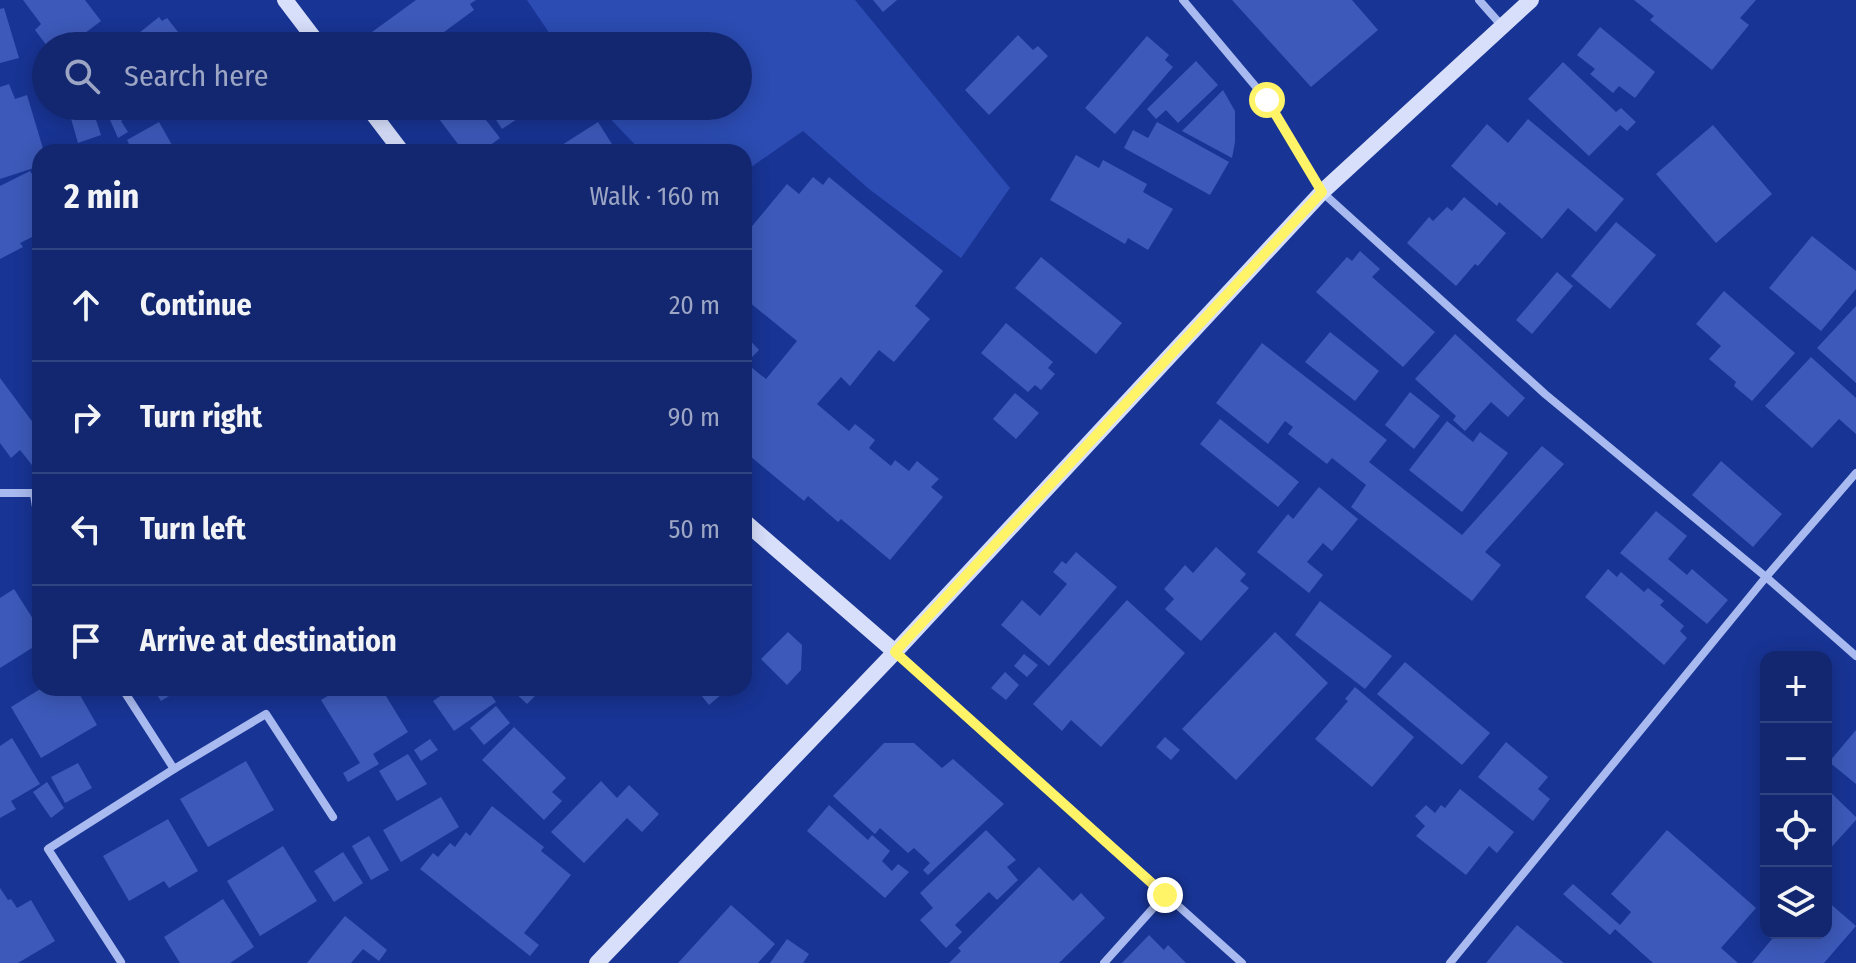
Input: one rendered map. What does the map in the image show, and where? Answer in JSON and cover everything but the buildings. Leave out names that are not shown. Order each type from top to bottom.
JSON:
[{"type":"street","points":[[285,0],[309,32]]},
{"type":"street","points":[[1183,0],[1267,100],[1322,192],[1545,394],[1766,577],[1856,656]]},
{"type":"street","points":[[1479,0],[1502,26]]},
{"type":"street","points":[[597,963],[895,652],[1322,192],[1531,0]]},
{"type":"street","points":[[378,120],[396,144]]},
{"type":"street","points":[[1450,963],[1766,577],[1856,473]]},
{"type":"street","points":[[0,493],[32,493]]},
{"type":"street","points":[[752,528],[1242,963]]},
{"type":"street","points":[[127,696],[174,769]]},
{"type":"street","points":[[121,962],[48,849],[266,714],[333,817]]},
{"type":"street","points":[[1104,963],[1165,895]]},
{"type":"shaded area","points":[[527,0],[855,0],[1010,188],[961,258],[869,189],[803,131],[752,166],[752,144],[634,144],[611,120],[752,120],[752,32],[549,32]]},
{"type":"route","points":[[1165,895],[895,652],[1322,192],[1267,100]]}]
